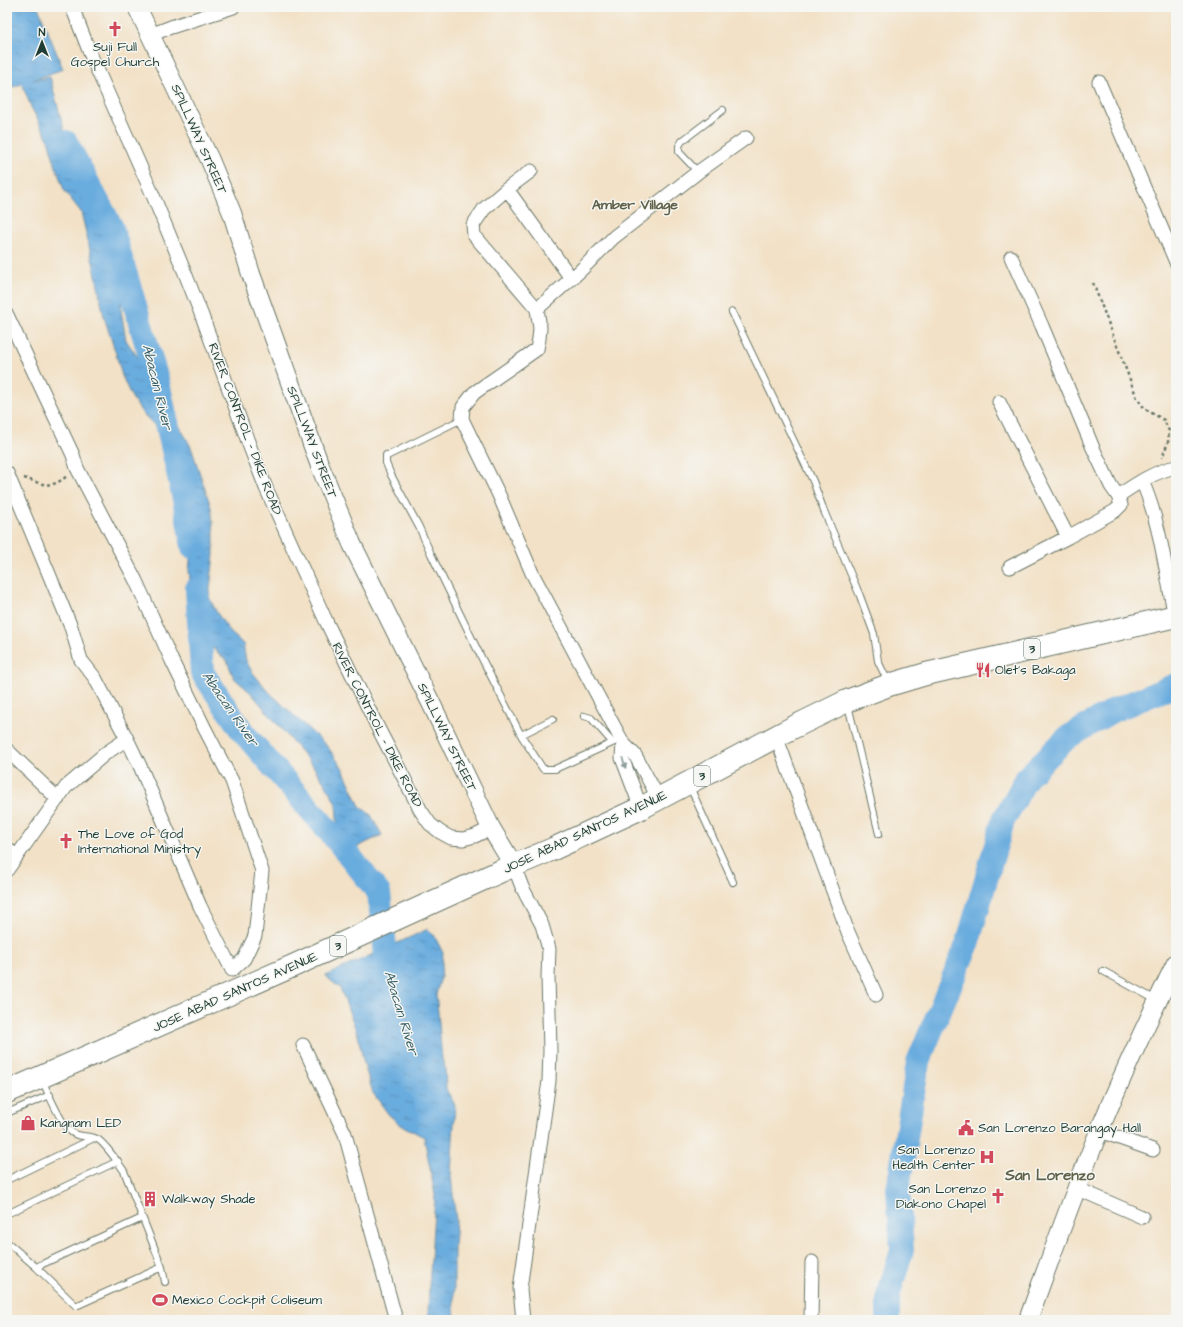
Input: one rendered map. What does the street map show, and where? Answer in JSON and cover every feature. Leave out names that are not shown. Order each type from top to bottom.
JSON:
[{"type":"highway","name":"JOSE ABAD SANTOS AVENUE","points":[[7,1092],[45,1086],[175,1019],[650,804],[776,736],[847,701],[889,685],[926,674],[1175,616]]},
{"type":"street","name":"RIVER CONTROL - DIKE ROAD","points":[[72,7],[92,58],[152,193],[185,273],[266,488],[326,621],[376,726],[420,811],[430,824],[450,838],[463,839],[475,836],[491,828]]},
{"type":"street","name":"SPILLWAY STREET","points":[[137,7],[210,160],[232,213],[251,274],[317,458],[352,544],[491,828],[507,869]]},
{"type":"street","points":[[150,35],[233,7]]},
{"type":"street","points":[[1099,82],[1176,262]]},
{"type":"street","points":[[537,309],[580,271],[614,237],[698,172],[746,138]]},
{"type":"street","points":[[531,171],[507,189],[484,210],[473,225],[474,235],[537,309],[540,339],[537,349],[474,393],[463,406],[462,419],[498,495],[532,573],[619,741],[622,758],[650,804]]},
{"type":"street","points":[[507,189],[571,278]]},
{"type":"street","points":[[1010,567],[1068,538],[1115,511],[1121,505],[1118,496],[1111,486],[1093,448],[1042,326],[1011,257]]},
{"type":"street","points":[[7,315],[73,455],[77,468],[136,580],[172,661],[232,781],[262,871],[255,936],[244,959],[232,970],[209,925],[127,739],[95,678],[81,660],[71,627],[13,475]]},
{"type":"street","points":[[999,402],[1068,538]]},
{"type":"street","points":[[1118,496],[1142,481],[1176,467]]},
{"type":"street","points":[[1142,481],[1153,512],[1175,616]]},
{"type":"street","points":[[776,736],[848,932],[876,995]]},
{"type":"street","points":[[7,870],[12,852],[58,799],[66,787],[106,753],[127,739]]},
{"type":"street","points":[[619,741],[635,755],[650,804]]},
{"type":"street","points":[[7,750],[58,799]]},
{"type":"street","points":[[507,869],[522,887],[542,925],[549,949],[549,1081],[520,1289],[523,1320]]},
{"type":"street","points":[[1028,1320],[1076,1188],[1100,1129],[1176,964]]},
{"type":"street","points":[[303,1045],[345,1134],[396,1320]]},
{"type":"street","points":[[1100,1129],[1108,1134],[1152,1150]]},
{"type":"street","points":[[1076,1188],[1142,1217]]},
{"type":"street","points":[[811,1320],[812,1262]]},
{"type":"lane","points":[[698,172],[679,152],[679,146],[682,141],[723,110]]},
{"type":"lane","points":[[732,312],[813,481],[860,596],[874,634],[878,661],[889,685]]},
{"type":"lane","points":[[462,419],[387,456],[386,455],[386,463],[390,476],[419,527],[474,642],[521,735],[543,769],[555,769],[619,741],[591,718],[584,716]]},
{"type":"lane","points":[[847,701],[879,834]]},
{"type":"lane","points":[[521,735],[554,719]]},
{"type":"lane","points":[[689,783],[733,882]]},
{"type":"lane","points":[[1104,970],[1158,1001]]},
{"type":"lane","points":[[7,1113],[45,1086],[69,1130],[78,1136],[100,1140],[118,1161],[124,1171],[162,1267],[165,1282]]},
{"type":"lane","points":[[7,1180],[95,1138]]},
{"type":"lane","points":[[7,1214],[118,1161]]},
{"type":"lane","points":[[36,1267],[142,1218]]},
{"type":"lane","points":[[7,1242],[36,1267],[76,1306],[162,1267]]},
{"type":"path","points":[[1093,283],[1137,398],[1145,409],[1164,420],[1169,431],[1168,442],[1156,474]]},
{"type":"path","points":[[13,475],[48,485],[58,483],[77,468]]},
{"type":"water","points":[[7,7],[38,7],[63,69],[33,80],[50,77],[64,130],[79,161],[84,186],[101,219],[108,247],[114,260],[122,287],[121,310],[126,340],[161,392],[191,447],[211,507],[214,531],[214,555],[209,597],[217,613],[230,632],[243,644],[246,661],[253,673],[270,693],[328,747],[343,769],[360,806],[371,815],[382,835],[339,856],[334,843],[338,831],[336,804],[327,787],[313,766],[251,693],[234,678],[227,661],[206,642],[191,590],[189,571],[191,549],[187,531],[187,487],[184,465],[170,450],[161,432],[143,414],[131,396],[122,376],[104,317],[81,212],[64,190],[48,139],[31,107],[22,84],[7,89]]},
{"type":"water","points":[[428,929],[436,939],[443,953],[441,977],[436,995],[442,1059],[445,1067],[446,1089],[455,1105],[451,1176],[456,1220],[454,1246],[454,1310],[456,1320],[429,1320],[429,1285],[435,1195],[424,1137],[401,1125],[389,1115],[373,1093],[364,1064],[358,1035],[340,988],[325,976]]},
{"type":"waterway","name":"Abacan River","points":[[66,142],[112,228],[158,383],[193,547]]},
{"type":"waterway","name":"Abacan River","points":[[197,589],[202,672],[242,731],[340,844],[379,893],[390,981]]},
{"type":"waterway","points":[[888,1320],[888,1296],[902,1250],[898,1189],[918,1062],[967,945],[1003,821],[1028,776],[1068,737],[1114,710],[1176,685]]},
{"type":"place","name":"Suji Full Gospel Church","points":[[115,29]]},
{"type":"place","name":"Olet's Bakaga","points":[[983,670]]},
{"type":"place","name":"The Love of God International Ministry","points":[[66,841]]},
{"type":"place","name":"Kangnam LED","points":[[28,1123]]},
{"type":"place","name":"San Lorenzo Barangay Hall","points":[[966,1128]]},
{"type":"place","name":"San Lorenzo Health Center","points":[[987,1157]]},
{"type":"place","name":"San Lorenzo Diakono Chapel","points":[[998,1196]]},
{"type":"place","name":"Walkway Shade","points":[[150,1199]]},
{"type":"place","name":"Mexico Cockpit Coliseum","points":[[160,1300]]},
{"type":"district","name":"Amber Village","points":[[635,205]]},
{"type":"district","name":"San Lorenzo","points":[[1050,1175]]}]
